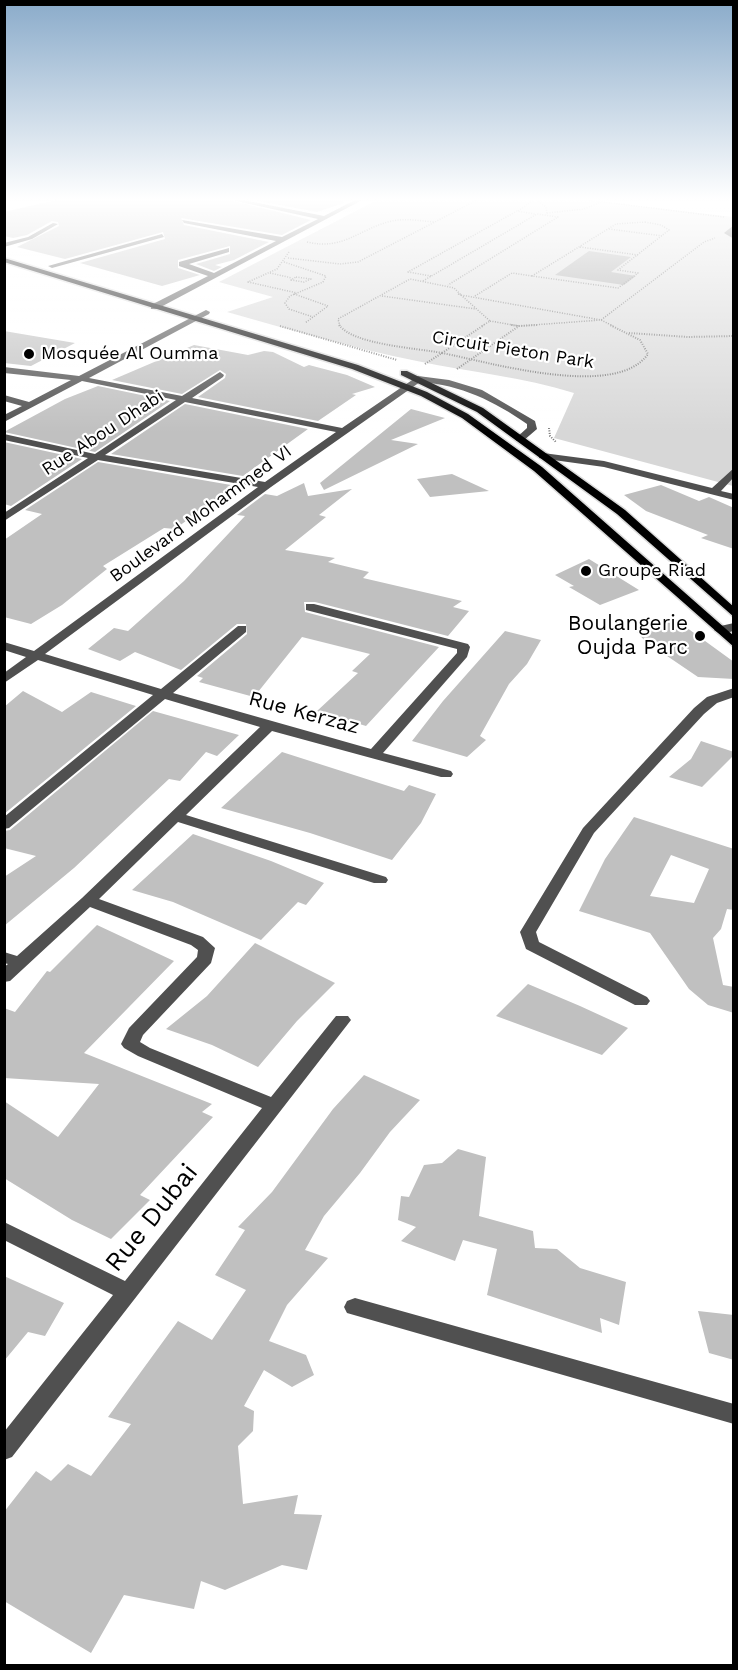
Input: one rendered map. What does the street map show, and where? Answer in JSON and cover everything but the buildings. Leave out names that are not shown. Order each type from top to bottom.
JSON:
[{"type":"main road","points":[[63,277],[158,304],[206,312],[370,361]]},
{"type":"main road","points":[[82,277],[192,318],[408,385],[465,416],[538,469],[734,643]]},
{"type":"main road","points":[[396,370],[480,410],[621,512],[734,614]]},
{"type":"main road","points":[[538,469],[557,466]]},
{"type":"main road","points":[[593,517],[621,512]]},
{"type":"street","points":[[158,304],[209,277]]},
{"type":"street","points":[[4,418],[206,312]]},
{"type":"street","points":[[4,370],[78,378],[344,430]]},
{"type":"street","name":"Rue Abou Dhabi","points":[[4,518],[220,375]]},
{"type":"street","points":[[418,379],[454,382],[502,401],[532,423],[532,429],[520,439]]},
{"type":"street","name":"Boulevard Mohammed VI","points":[[4,679],[267,485],[418,379]]},
{"type":"street","points":[[4,398],[30,405]]},
{"type":"street","points":[[4,437],[97,457],[267,485]]},
{"type":"street","points":[[543,456],[588,461],[734,497]]},
{"type":"street","points":[[714,492],[734,471]]},
{"type":"street","name":"Rue Kerzaz","points":[[4,646],[269,726],[374,754],[463,654],[464,647],[310,607]]},
{"type":"street","points":[[720,630],[734,627]]},
{"type":"street","points":[[4,825],[242,629]]},
{"type":"street","points":[[641,1001],[532,945],[528,932],[583,839],[602,814],[699,711],[712,700],[734,692]]},
{"type":"street","points":[[4,977],[12,960],[88,901],[269,726]]},
{"type":"street","points":[[374,754],[446,774]]},
{"type":"street","points":[[177,817],[380,880]]},
{"type":"street","points":[[88,901],[197,941],[207,948],[205,959],[135,1032],[130,1044],[144,1052],[276,1106]]},
{"type":"street","name":"Rue Dubai","points":[[4,1450],[342,1020]]},
{"type":"street","points":[[4,1230],[127,1292]]},
{"type":"street","points":[[355,1307],[734,1414]]},
{"type":"path","points":[[260,277],[248,282],[296,293],[328,306],[305,322]]},
{"type":"path","points":[[288,277],[299,277]]},
{"type":"path","points":[[293,278],[291,280],[300,282],[311,279],[306,277]]},
{"type":"path","points":[[313,317],[286,307],[286,300],[296,293],[323,282],[326,277]]},
{"type":"path","name":"Circuit Pieton Park","points":[[422,281],[429,277]]},
{"type":"path","points":[[447,285],[460,277]]},
{"type":"path","points":[[474,297],[506,277]]},
{"type":"path","points":[[539,277],[618,288],[633,277]]},
{"type":"path","points":[[447,285],[454,288],[490,321],[519,326],[600,320],[657,277]]},
{"type":"path","name":"Circuit Pieton Park","points":[[447,285],[410,279],[342,315],[338,319],[340,327],[364,337],[567,374],[613,374],[632,370],[648,354],[645,345],[600,320],[458,294]]},
{"type":"path","points":[[381,295],[476,309]]},
{"type":"path","points":[[425,365],[490,321]]},
{"type":"path","points":[[454,371],[519,326]]},
{"type":"path","points":[[626,333],[688,337],[734,336]]},
{"type":"shaded area","points":[[229,277],[733,277],[733,486],[554,438],[574,393],[369,350],[227,312],[273,297],[219,282]]},
{"type":"shaded area","points":[[568,277],[635,277],[624,285]]},
{"type":"place","name":"Mosquée Al Oumma","points":[[29,354]]},
{"type":"place","name":"Groupe Riad","points":[[586,571]]},
{"type":"place","name":"Boulangerie Oujda Parc","points":[[700,636]]}]
